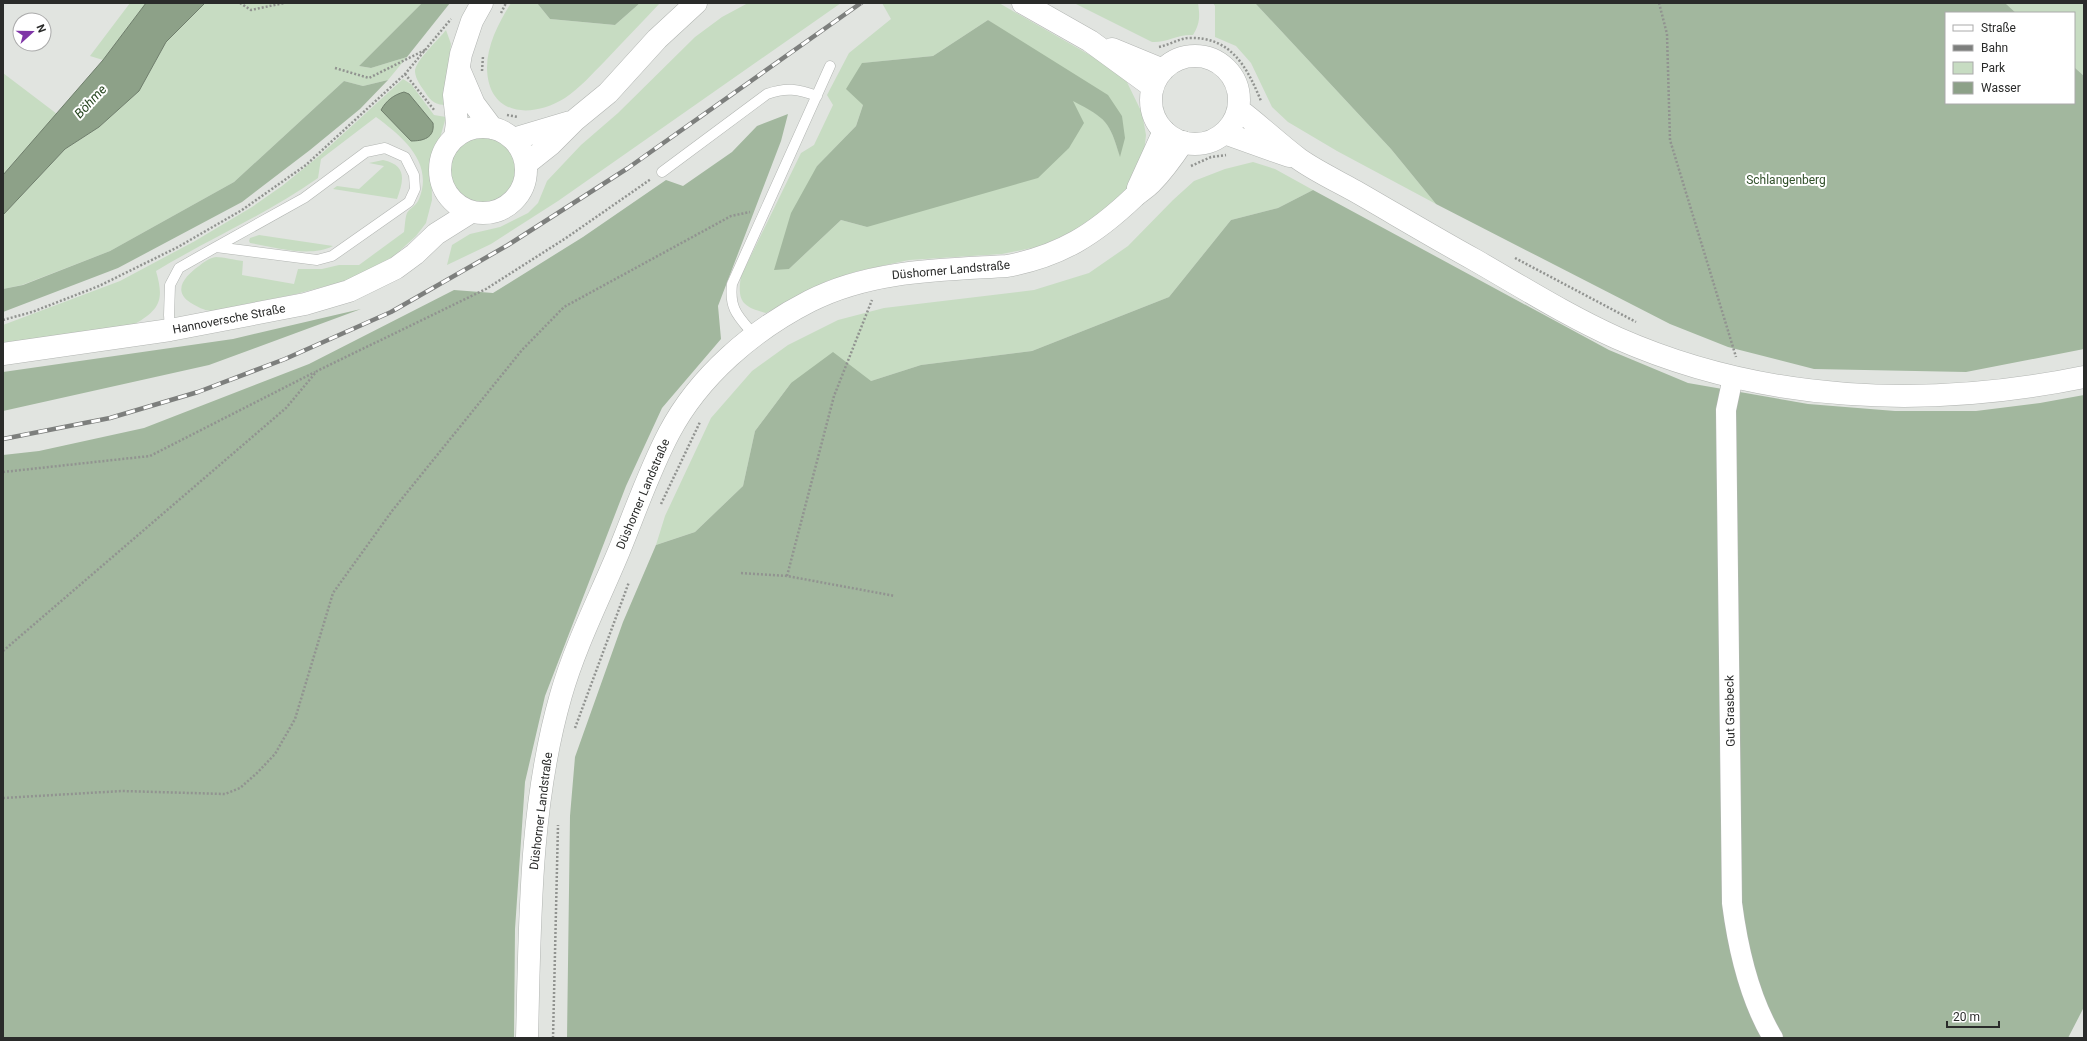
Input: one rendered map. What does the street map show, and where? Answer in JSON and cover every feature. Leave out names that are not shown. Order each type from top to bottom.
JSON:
[{"type":"main road","points":[[526,164],[550,145],[575,120],[608,93],[657,40],[696,3]]},
{"type":"main road","points":[[1023,3],[1158,79]]},
{"type":"main road","points":[[455,136],[457,123],[454,95],[461,54],[466,36],[491,9]]},
{"type":"main road","points":[[1187,56],[1201,56],[1215,60],[1230,73],[1235,81],[1239,99],[1238,109],[1231,126],[1215,139],[1205,143],[1182,142],[1164,131],[1158,124],[1153,111],[1151,97],[1158,79],[1170,64],[1187,56]]},
{"type":"main road","points":[[459,69],[474,104],[497,120],[504,132],[519,146],[526,164],[526,176],[522,188],[516,198],[495,212],[471,212],[452,201],[446,192],[441,181],[439,169],[442,157],[447,146],[455,136],[466,130],[497,120]]},
{"type":"main road","points":[[1238,109],[1252,132],[1300,160],[1561,310],[1618,338],[1671,358],[1733,365],[1813,392],[1893,397],[1971,394],[2042,386],[2084,377]]},
{"type":"main road","points":[[513,139],[575,120]]},
{"type":"main road","name":"Düshorner Landstraße","points":[[1134,197],[1164,131]]},
{"type":"main road","points":[[1224,133],[1252,132]]},
{"type":"main road","name":"Düshorner Landstraße","points":[[527,1038],[530,910],[542,782],[561,694],[573,658],[619,550],[643,487],[670,431],[695,395],[724,362],[754,335],[812,300],[864,281],[900,273],[1007,266],[1040,259],[1083,239],[1110,220],[1134,197],[1150,185],[1162,171],[1182,142]]},
{"type":"main road","points":[[436,234],[444,206],[446,192]]},
{"type":"main road","name":"Hannoversche Straße","points":[[3,354],[170,330],[305,304],[349,291],[396,268],[415,254],[436,234],[471,212]]},
{"type":"street","name":"Gut Grasbeck","points":[[1733,365],[1726,410],[1732,904],[1736,937],[1749,984],[1766,1027],[1773,1038]]},
{"type":"lane","points":[[754,335],[734,312],[730,296],[732,284],[830,66]]},
{"type":"lane","points":[[662,172],[767,94],[781,89],[797,89],[817,96]]},
{"type":"lane","points":[[170,330],[170,285],[179,268],[216,247],[304,198],[366,152],[385,148],[405,157],[414,175],[415,189],[409,202],[332,256],[317,260],[216,247]]},
{"type":"path","points":[[240,3],[251,10],[284,3]]},
{"type":"path","points":[[491,9],[506,3]]},
{"type":"path","points":[[1660,3],[1667,34],[1670,140],[1733,365]]},
{"type":"path","points":[[3,320],[32,312],[99,286],[178,247],[242,210],[306,165],[405,74],[455,14]]},
{"type":"path","points":[[1153,47],[1160,47],[1188,38],[1204,39],[1217,43],[1229,50],[1239,59],[1250,74],[1265,111],[1240,151],[1211,157],[1187,170]]},
{"type":"path","points":[[335,68],[369,78],[428,48]]},
{"type":"path","points":[[481,79],[483,50]]},
{"type":"path","points":[[405,74],[435,111],[441,111]]},
{"type":"path","points":[[497,120],[520,117]]},
{"type":"path","points":[[3,472],[150,456],[317,371],[486,289],[566,238],[662,172]]},
{"type":"path","points":[[3,798],[122,791],[225,794],[240,788],[257,773],[274,754],[295,719],[333,593],[392,511],[522,350],[564,307],[731,216],[765,209]]},
{"type":"path","points":[[1508,255],[1643,326]]},
{"type":"path","points":[[787,576],[834,396],[873,297],[866,300]]},
{"type":"path","points":[[3,651],[286,408],[317,371]]},
{"type":"path","points":[[659,507],[702,418]]},
{"type":"path","points":[[741,573],[787,576],[895,596]]},
{"type":"path","points":[[572,735],[631,578]]},
{"type":"path","points":[[553,1038],[558,824]]},
{"type":"green space","points":[[130,3],[146,3],[103,60],[90,56]]},
{"type":"green space","points":[[205,3],[422,3],[359,66],[371,68],[407,57],[388,80],[363,86],[344,81],[234,182],[110,251],[22,285],[3,289],[3,215],[65,149],[99,127],[139,91],[166,42]]},
{"type":"green space","points":[[422,3],[450,3],[407,57],[371,68],[359,66]]},
{"type":"green space","points":[[511,3],[537,3],[550,19],[615,25],[640,3],[660,3],[591,76],[565,98],[552,105],[539,109],[526,110],[514,109],[503,104],[495,96],[489,84],[487,68],[491,42]]},
{"type":"green space","points":[[537,3],[640,3],[615,25],[550,19]]},
{"type":"green space","points":[[748,3],[841,3],[558,201],[491,244],[447,265],[452,245],[470,234],[500,227],[528,213],[538,203],[547,181],[581,145],[618,113],[695,37],[722,17]]},
{"type":"green space","points":[[882,3],[999,3],[1123,74],[1142,113],[1146,135],[1143,161],[1128,187],[1105,210],[1073,231],[1041,246],[1002,254],[909,260],[858,271],[827,281],[766,313],[751,308],[743,302],[741,297],[741,276],[801,153],[814,145],[833,105],[827,95],[849,53],[891,19]],"holes":[[[988,20],[1122,116],[1120,156],[1109,127],[1104,121],[1093,111],[1073,100],[867,227],[841,220],[789,269],[817,166],[856,126],[863,105],[863,63],[933,56]]]},
{"type":"green space","points":[[1074,3],[1198,3],[1199,20],[1193,35],[1152,42]]},
{"type":"green space","points":[[1213,3],[1255,3],[1391,149],[1436,204],[1337,151],[1288,122],[1272,107],[1251,63],[1236,46],[1215,37],[1215,6]]},
{"type":"green space","name":"Schlangenberg","points":[[1255,3],[2005,3],[2015,12],[1945,12],[1945,104],[2075,104],[2075,68],[2084,76],[2084,349],[1966,372],[1814,369],[1728,347],[1670,324],[1436,204],[1391,149]]},
{"type":"green space","points":[[2005,3],[2084,3],[2084,76],[2075,68],[2075,12],[2015,12]]},
{"type":"green space","points":[[988,20],[1108,95],[1122,116],[1125,138],[1120,157],[1113,136],[1105,122],[1093,112],[1073,101],[1084,123],[1069,148],[1038,178],[867,227],[841,220],[789,269],[774,270],[791,213],[817,166],[856,126],[863,105],[846,89],[862,63],[933,56]]},
{"type":"green space","points":[[446,30],[451,44],[446,82],[447,105],[437,104],[429,98],[416,78],[415,72],[418,62]]},
{"type":"green space","points":[[3,73],[57,114],[3,175]]},
{"type":"green space","points":[[403,79],[411,84],[434,115],[446,117],[440,138],[431,156],[432,200],[426,223],[416,236],[394,256],[345,281],[296,294],[211,311],[191,303],[185,298],[181,288],[185,278],[189,274],[209,259],[216,257],[243,261],[242,275],[294,284],[298,269],[322,269],[339,265],[359,265],[404,232],[407,213],[419,199],[423,186],[422,174],[419,163],[405,142],[376,117],[321,159],[318,178],[279,203],[156,271],[160,296],[155,308],[144,319],[135,324],[3,343],[3,325],[120,281],[195,241],[252,207],[282,186],[319,156]]},
{"type":"green space","points":[[388,80],[360,109],[310,150],[242,202],[118,268],[3,312],[3,289],[23,285],[110,251],[234,182],[344,81],[363,86]]},
{"type":"green space","points":[[788,114],[781,141],[718,306],[721,339],[662,408],[626,486],[545,696],[525,782],[515,929],[514,1038],[3,1038],[3,455],[39,451],[144,428],[309,364],[454,290],[493,293],[583,237],[666,180],[683,186],[732,152],[757,126]]},
{"type":"green space","points":[[483,134],[502,140],[512,150],[518,169],[512,188],[502,198],[483,204],[464,198],[454,188],[448,169],[454,150],[464,140]]},
{"type":"green space","points":[[383,160],[391,162],[400,170],[402,174],[401,186],[397,199],[333,189],[337,186],[359,189],[384,166],[369,163]]},
{"type":"green space","points":[[1253,162],[1275,169],[1313,190],[1278,208],[1231,220],[1169,297],[1032,351],[921,365],[871,381],[791,383],[755,431],[743,486],[695,532],[656,545],[665,516],[711,418],[752,371],[788,345],[838,320],[884,308],[1034,290],[1089,273],[1128,246],[1194,181],[1225,169]]},
{"type":"green space","points":[[1313,190],[1609,350],[1688,383],[1808,404],[1895,411],[1976,411],[2040,403],[2084,395],[2084,1007],[2068,1038],[567,1038],[570,816],[575,757],[623,622],[656,545],[695,532],[743,486],[755,431],[791,383],[833,352],[871,381],[921,365],[1032,351],[1169,297],[1231,220],[1278,208]]},
{"type":"green space","points":[[259,235],[333,246],[314,251],[303,251],[281,249],[250,243],[250,238]]},
{"type":"green space","points":[[361,309],[209,365],[3,411],[3,372],[233,339]]},
{"type":"water","name":"Böhme","points":[[146,3],[205,3],[166,42],[139,91],[99,127],[65,149],[3,215],[3,175],[103,60]]},
{"type":"water","points":[[404,92],[409,94],[433,123],[432,132],[427,138],[411,141],[381,110],[390,99]]},
{"type":"railway","points":[[3,439],[110,418],[198,392],[285,359],[391,312],[508,245],[628,168],[861,3]]}]
